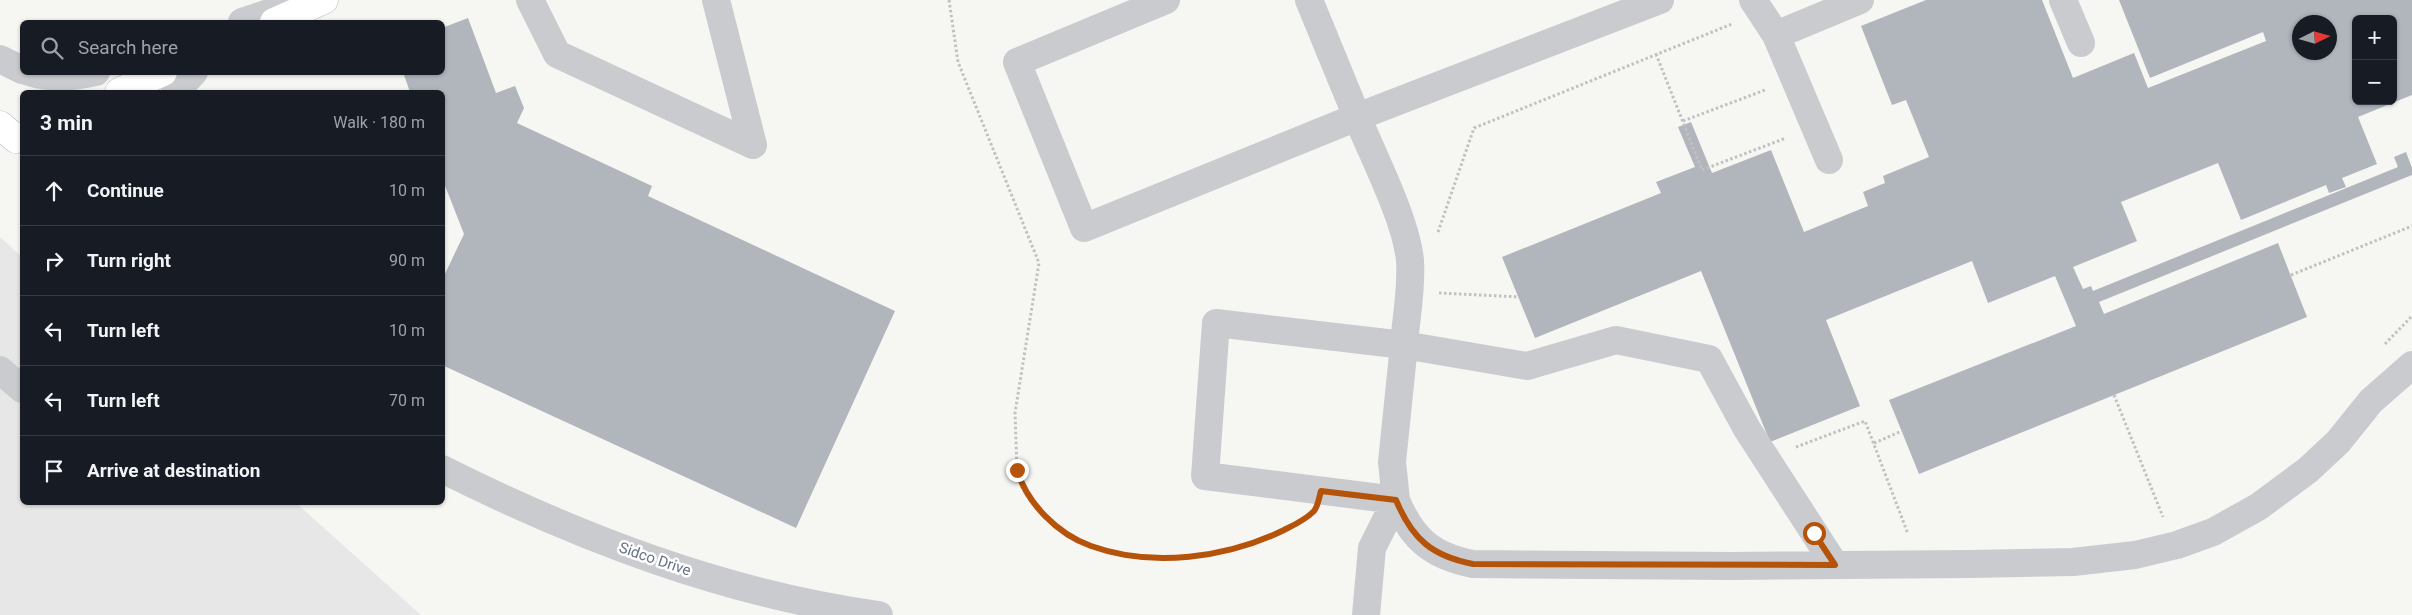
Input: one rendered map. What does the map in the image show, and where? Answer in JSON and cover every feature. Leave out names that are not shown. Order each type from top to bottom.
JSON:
[{"type":"main road","points":[[279,20],[324,0]]},
{"type":"main road","points":[[123,90],[156,75]]},
{"type":"street","points":[[248,20],[306,0]]},
{"type":"street","points":[[530,0],[557,54],[753,145],[716,0]]},
{"type":"street","points":[[1166,0],[1016,62],[1084,228],[1357,117],[1660,0]]},
{"type":"street","points":[[1309,0],[1406,243],[1410,280],[1392,462],[1396,500],[1405,521],[1432,549],[1450,560],[1473,564],[1835,565],[2073,562],[2135,555],[2175,546],[2238,520],[2285,488],[2338,442],[2372,401],[2412,365]]},
{"type":"street","points":[[1776,35],[1860,0]]},
{"type":"street","points":[[2063,0],[2081,43]]},
{"type":"street","points":[[1756,4],[1776,35],[1829,160]]},
{"type":"street","points":[[0,59],[20,69]]},
{"type":"street","points":[[44,75],[67,77],[79,75]]},
{"type":"street","points":[[177,90],[191,75]]},
{"type":"street","points":[[1396,500],[1205,476],[1216,323],[1404,345],[1527,366],[1616,340],[1709,359],[1765,459],[1835,565]]},
{"type":"street","points":[[0,370],[20,387]]},
{"type":"street","name":"Sidco Drive","points":[[445,470],[489,492],[590,536],[708,577],[814,610],[879,615]]},
{"type":"street","points":[[1366,615],[1372,548],[1396,500]]},
{"type":"path","points":[[949,0],[958,62],[1039,263],[1015,413],[1017,470],[1021,486],[1031,502],[1064,531],[1090,546],[1119,554],[1188,557],[1226,551],[1269,538],[1300,523],[1315,511],[1321,491]]},
{"type":"path","points":[[1435,239],[1474,128],[1737,22],[1756,4]]},
{"type":"path","points":[[1656,54],[1702,170],[1787,137],[1784,129]]},
{"type":"path","points":[[1683,121],[1767,89],[1770,97]]},
{"type":"path","points":[[2291,275],[2412,226]]},
{"type":"path","points":[[2382,347],[2412,316]]},
{"type":"path","points":[[2114,395],[2175,546]]},
{"type":"path","points":[[1765,459],[1865,421],[1911,542]]},
{"type":"path","points":[[1874,443],[1902,432]]},
{"type":"shaded area","points":[[0,237],[20,255],[20,505],[298,505],[421,615],[0,615]]},
{"type":"building","points":[[1926,0],[2042,0],[2073,78],[2134,53],[2148,88],[2266,41],[2263,32],[2150,78],[2119,0],[2412,0],[2412,95],[2397,101],[2397,15],[2352,15],[2352,105],[2387,105],[2358,117],[2377,164],[2342,178],[2346,187],[2329,193],[2326,185],[2241,220],[2218,163],[2121,202],[2137,241],[2073,267],[2083,289],[2091,286],[2093,291],[2398,167],[2394,157],[2406,152],[2412,168],[2412,175],[2099,302],[2104,314],[2278,243],[2307,317],[1919,474],[1889,400],[2076,326],[2055,276],[1988,303],[1972,261],[1826,320],[1860,406],[1770,442],[1701,271],[1535,338],[1502,257],[1661,193],[1656,182],[1695,167],[1678,127],[1691,122],[1712,173],[1771,150],[1804,232],[1868,206],[1863,192],[1885,183],[1883,176],[1929,157],[1906,100],[1892,105],[1861,26]]},
{"type":"building","points":[[468,18],[496,93],[515,86],[524,108],[517,123],[652,186],[648,196],[895,311],[796,528],[445,366],[445,274],[464,234],[445,186],[445,90],[409,90],[404,75],[445,75],[445,27]]},
{"type":"route","points":[[1017,470],[1021,486],[1031,502],[1064,531],[1090,546],[1119,554],[1152,557],[1188,557],[1226,551],[1269,538],[1300,523],[1315,511],[1321,491],[1396,500],[1412,532],[1426,544],[1450,560],[1473,564],[1835,565],[1814,533]]}]
